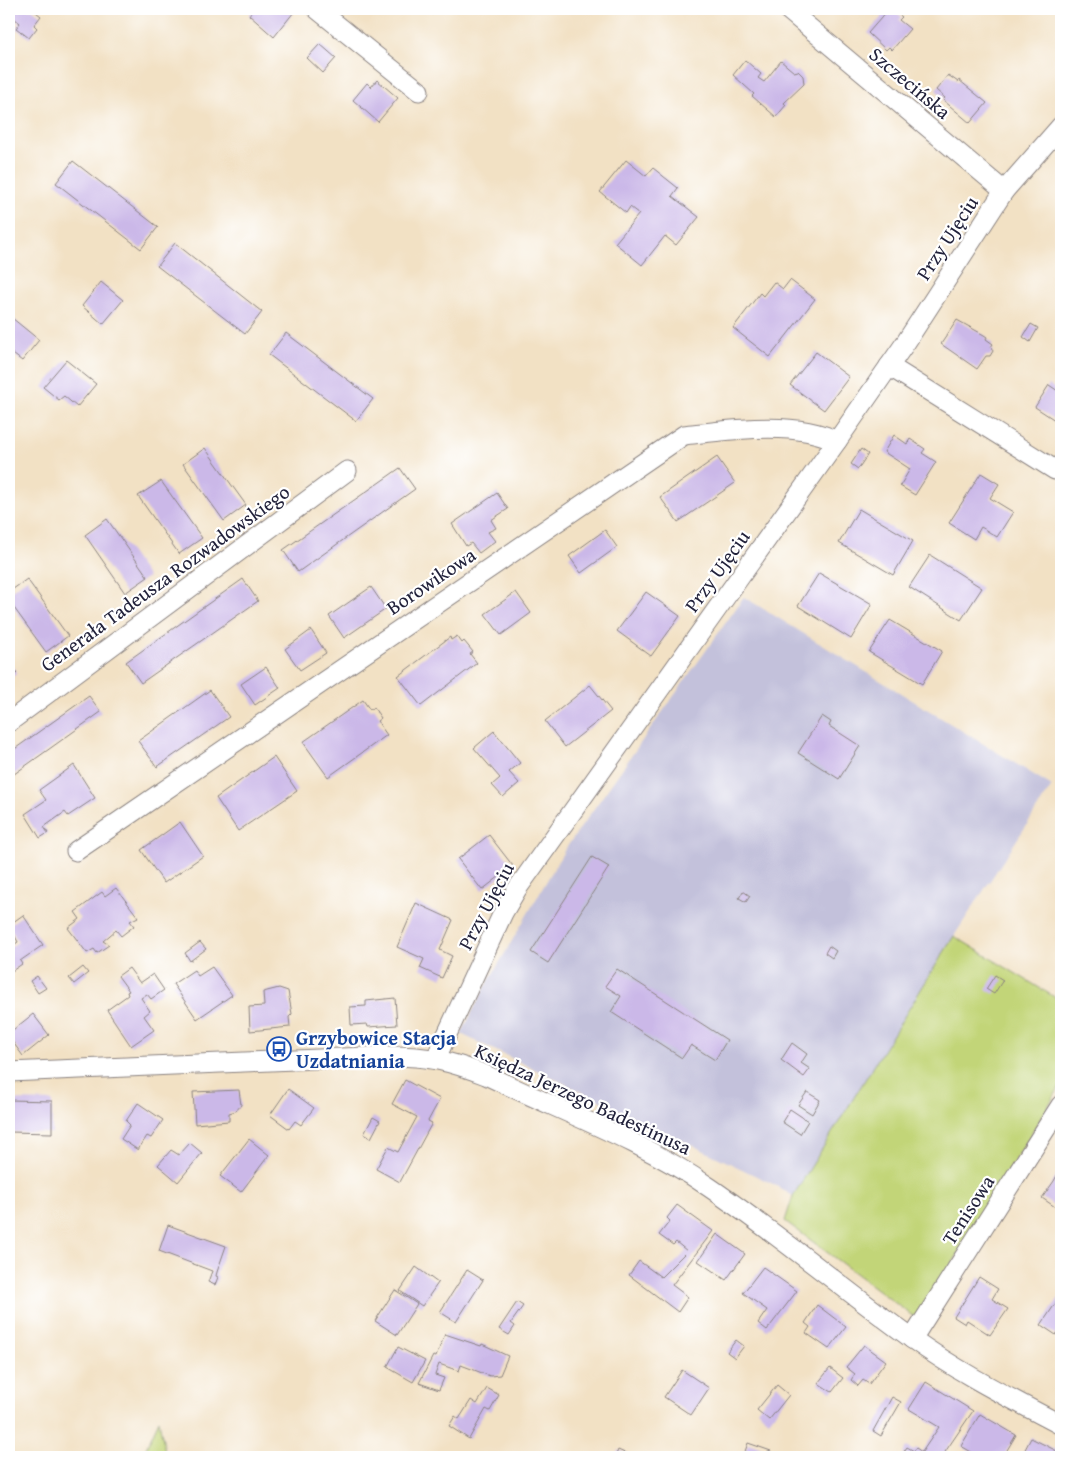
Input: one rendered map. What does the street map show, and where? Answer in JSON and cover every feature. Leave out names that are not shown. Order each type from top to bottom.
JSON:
[{"type":"street","points":[[317,9],[419,90]]},
{"type":"street","name":"Szczecińska","points":[[786,9],[1004,191]]},
{"type":"street","name":"Przy Ujęciu","points":[[436,1058],[503,913],[517,889],[837,441],[889,366],[1004,191],[1061,126]]},
{"type":"street","points":[[889,366],[1055,470]]},
{"type":"street","name":"Borowikowa","points":[[76,851],[684,435],[722,431],[804,430],[821,433],[837,441]]},
{"type":"street","name":"Generała Tadeusza Rozwadowskiego","points":[[9,722],[347,471]]},
{"type":"street","name":"Księdza Jerzego Badestinusa","points":[[9,1072],[389,1056],[436,1058],[486,1075],[679,1168],[732,1203],[912,1338],[961,1371],[1061,1425]]},
{"type":"street","name":"Tenisowa","points":[[912,1338],[1061,1106]]},
{"type":"shaded area","points":[[744,597],[1052,786],[954,936],[793,1196],[773,1184],[461,1034],[483,991],[564,851]]},
{"type":"green space","points":[[954,936],[1061,1001],[1061,1085],[918,1320],[785,1221],[793,1196]]},
{"type":"green space","points":[[159,1420],[166,1457],[142,1457]]},
{"type":"building","points":[[9,9],[17,11],[19,9],[32,9],[41,16],[34,25],[37,28],[29,38],[16,28],[20,23],[9,14]]},
{"type":"building","points":[[253,9],[290,9],[294,12],[274,37],[249,15]]},
{"type":"building","points":[[889,9],[892,9],[902,17],[899,20],[910,29],[892,50],[889,47],[886,50],[868,33]]},
{"type":"building","points":[[320,44],[336,58],[323,73],[307,58]]},
{"type":"building","points":[[745,60],[761,74],[758,78],[764,82],[781,61],[794,72],[798,71],[803,76],[804,84],[784,103],[786,105],[776,117],[752,96],[754,94],[733,75]]},
{"type":"building","points":[[948,75],[958,82],[959,80],[987,103],[970,123],[943,100],[945,98],[936,90]]},
{"type":"building","points":[[377,80],[398,98],[378,122],[353,100],[367,83],[371,87]]},
{"type":"building","points":[[626,160],[646,176],[653,168],[678,188],[672,196],[699,217],[676,245],[665,236],[642,265],[615,243],[639,214],[630,207],[626,213],[600,192]]},
{"type":"building","points":[[73,161],[158,227],[141,249],[56,183]]},
{"type":"building","points":[[175,243],[262,312],[245,334],[157,266]]},
{"type":"building","points":[[790,280],[815,299],[770,357],[733,328],[760,293],[763,296],[774,282],[783,289]]},
{"type":"building","points":[[101,282],[123,300],[103,324],[82,306]]},
{"type":"building","points":[[12,318],[39,340],[22,361],[9,351],[9,319]]},
{"type":"building","points":[[957,320],[987,337],[986,339],[993,344],[991,347],[993,351],[990,356],[986,356],[977,369],[941,344]]},
{"type":"building","points":[[1031,324],[1038,328],[1030,342],[1023,337]]},
{"type":"building","points":[[286,333],[373,399],[356,421],[269,355]]},
{"type":"building","points":[[816,352],[849,377],[824,410],[790,385]]},
{"type":"building","points":[[66,360],[96,384],[77,407],[64,396],[59,400],[43,387]]},
{"type":"building","points":[[1049,385],[1061,393],[1061,424],[1035,407]]},
{"type":"building","points":[[894,435],[907,444],[910,439],[925,449],[922,453],[936,462],[915,495],[900,486],[910,469],[884,452]]},
{"type":"building","points":[[205,448],[246,505],[224,521],[183,464]]},
{"type":"building","points":[[861,449],[868,454],[858,469],[851,464]]},
{"type":"building","points":[[717,457],[735,483],[678,522],[660,497]]},
{"type":"building","points":[[400,468],[415,489],[298,572],[283,550]]},
{"type":"building","points":[[981,473],[999,484],[990,498],[1013,512],[997,537],[981,527],[974,539],[949,523]]},
{"type":"building","points":[[161,481],[202,538],[179,554],[138,496]]},
{"type":"building","points":[[497,493],[508,509],[491,520],[496,528],[488,532],[495,541],[479,553],[471,543],[466,546],[452,524]]},
{"type":"building","points":[[859,509],[913,541],[893,575],[839,543]]},
{"type":"building","points":[[107,519],[148,577],[125,593],[85,535]]},
{"type":"building","points":[[605,530],[617,547],[581,573],[569,556]]},
{"type":"building","points":[[930,555],[982,588],[961,620],[909,587]]},
{"type":"building","points":[[819,573],[872,604],[851,639],[798,606]]},
{"type":"building","points":[[27,579],[68,636],[46,652],[9,601],[9,592]]},
{"type":"building","points":[[243,579],[258,601],[141,683],[126,662]]},
{"type":"building","points":[[371,587],[386,609],[344,638],[329,616]]},
{"type":"building","points":[[516,592],[531,613],[501,635],[485,614]]},
{"type":"building","points":[[646,592],[680,616],[651,656],[617,631]]},
{"type":"building","points":[[890,620],[942,651],[922,684],[869,652]]},
{"type":"building","points":[[311,630],[326,653],[300,670],[285,649]]},
{"type":"building","points":[[457,636],[473,652],[470,654],[477,663],[421,706],[398,676],[450,637],[451,640]]},
{"type":"building","points":[[9,662],[17,673],[9,680]]},
{"type":"building","points":[[266,667],[280,688],[255,705],[241,684]]},
{"type":"building","points":[[590,685],[611,711],[565,747],[545,721]]},
{"type":"building","points":[[210,690],[229,717],[157,767],[138,741]]},
{"type":"building","points":[[89,696],[101,712],[10,777],[9,753]]},
{"type":"building","points":[[363,700],[370,710],[374,708],[381,718],[377,721],[387,735],[328,777],[303,742]]},
{"type":"building","points":[[822,716],[831,722],[829,726],[860,746],[839,779],[798,753]]},
{"type":"building","points":[[494,731],[520,763],[509,772],[519,783],[503,797],[492,785],[500,778],[474,748]]},
{"type":"building","points":[[274,757],[297,791],[238,831],[216,798]]},
{"type":"building","points":[[74,765],[95,798],[68,816],[65,812],[44,827],[48,833],[40,838],[25,814],[46,800],[39,790]]},
{"type":"building","points":[[180,822],[203,856],[164,883],[141,850]]},
{"type":"building","points":[[489,835],[513,866],[482,890],[458,859]]},
{"type":"building","points":[[592,857],[609,867],[548,963],[531,952]]},
{"type":"building","points":[[116,888],[138,917],[130,921],[134,926],[121,936],[116,930],[103,941],[109,945],[97,953],[94,949],[87,953],[68,928],[80,919],[75,912],[102,892],[105,896]]},
{"type":"building","points":[[743,891],[750,896],[746,902],[739,898]]},
{"type":"building","points":[[416,903],[453,920],[440,950],[452,956],[442,978],[420,968],[424,959],[397,947]]},
{"type":"building","points":[[23,915],[43,945],[20,961],[22,964],[9,973],[9,948],[18,942],[9,925]]},
{"type":"building","points":[[200,942],[206,949],[190,961],[185,953]]},
{"type":"building","points":[[829,946],[836,951],[832,958],[825,953]]},
{"type":"building","points":[[83,967],[88,973],[74,984],[69,978]]},
{"type":"building","points":[[212,967],[232,995],[197,1019],[173,984],[194,970],[198,976]]},
{"type":"building","points":[[129,968],[140,983],[153,974],[164,990],[151,999],[147,994],[141,998],[150,1011],[144,1016],[154,1030],[131,1046],[107,1010],[128,995],[127,992],[129,991],[118,976]]},
{"type":"building","points":[[617,969],[727,1040],[715,1060],[691,1045],[682,1058],[611,1012],[621,996],[605,986]]},
{"type":"building","points":[[995,975],[1003,980],[994,994],[986,989]]},
{"type":"building","points":[[37,976],[46,988],[38,993],[30,981]]},
{"type":"building","points":[[279,988],[288,991],[292,1014],[289,1017],[290,1027],[250,1031],[249,1007],[264,1006],[263,992]]},
{"type":"building","points":[[395,998],[397,1025],[368,1027],[367,1024],[351,1025],[350,1007],[366,1006],[366,1001]]},
{"type":"building","points":[[33,1014],[49,1035],[23,1056],[9,1037],[9,1033]]},
{"type":"building","points":[[792,1043],[807,1054],[801,1063],[810,1069],[804,1077],[781,1060]]},
{"type":"building","points":[[405,1080],[440,1099],[428,1121],[432,1123],[400,1182],[376,1169],[388,1147],[398,1152],[417,1117],[392,1104]]},
{"type":"building","points":[[288,1089],[314,1108],[301,1125],[295,1121],[289,1129],[270,1115]]},
{"type":"building","points":[[239,1090],[241,1105],[236,1111],[229,1113],[229,1121],[195,1124],[193,1092]]},
{"type":"building","points":[[807,1092],[820,1100],[812,1114],[798,1105]]},
{"type":"building","points":[[9,1100],[52,1101],[52,1133],[9,1132]]},
{"type":"building","points":[[138,1103],[163,1120],[151,1138],[147,1136],[138,1150],[121,1139],[130,1125],[126,1121]]},
{"type":"building","points":[[790,1109],[808,1121],[800,1134],[782,1122]]},
{"type":"building","points":[[373,1117],[380,1121],[371,1138],[364,1134]]},
{"type":"building","points":[[249,1139],[269,1155],[241,1192],[220,1176]]},
{"type":"building","points":[[190,1143],[202,1153],[178,1182],[158,1165],[171,1150],[179,1155]]},
{"type":"building","points":[[1061,1171],[1061,1211],[1042,1198]]},
{"type":"building","points":[[677,1205],[713,1231],[672,1285],[688,1297],[678,1312],[629,1275],[639,1261],[661,1277],[687,1251],[676,1242],[673,1245],[659,1235],[670,1221],[667,1218]]},
{"type":"building","points":[[168,1225],[226,1246],[217,1272],[216,1276],[218,1277],[215,1285],[208,1282],[212,1271],[159,1251]]},
{"type":"building","points":[[717,1234],[745,1254],[726,1280],[698,1261]]},
{"type":"building","points":[[416,1267],[438,1283],[422,1306],[400,1291]]},
{"type":"building","points":[[763,1267],[797,1291],[767,1330],[758,1323],[767,1310],[743,1293]]},
{"type":"building","points":[[467,1270],[483,1280],[456,1322],[440,1312]]},
{"type":"building","points":[[979,1277],[998,1289],[992,1299],[1008,1309],[990,1335],[967,1320],[965,1324],[954,1317]]},
{"type":"building","points":[[395,1290],[417,1304],[397,1335],[375,1321]]},
{"type":"building","points":[[1059,1298],[1061,1299],[1061,1334],[1058,1332],[1056,1335],[1041,1325]]},
{"type":"building","points":[[517,1302],[523,1306],[511,1323],[515,1326],[509,1335],[499,1329]]},
{"type":"building","points":[[817,1305],[846,1327],[829,1349],[806,1333],[810,1327],[805,1323]]},
{"type":"building","points":[[445,1334],[481,1346],[482,1344],[508,1356],[500,1375],[490,1376],[461,1365],[459,1371],[439,1364],[435,1375],[444,1378],[439,1390],[419,1383],[433,1356],[436,1357]]},
{"type":"building","points":[[736,1340],[744,1346],[735,1358],[727,1352]]},
{"type":"building","points":[[864,1345],[886,1361],[869,1384],[863,1380],[858,1386],[851,1380],[855,1374],[846,1367]]},
{"type":"building","points":[[398,1347],[425,1361],[413,1382],[387,1367]]},
{"type":"building","points":[[830,1368],[843,1378],[832,1392],[818,1383]]},
{"type":"building","points":[[682,1370],[709,1388],[691,1415],[664,1397]]},
{"type":"building","points":[[926,1382],[973,1411],[945,1452],[952,1457],[908,1457],[903,1453],[907,1447],[914,1451],[916,1448],[922,1452],[939,1427],[909,1409]]},
{"type":"building","points":[[777,1385],[789,1395],[769,1420],[757,1410]]},
{"type":"building","points":[[487,1388],[499,1395],[490,1411],[486,1409],[469,1439],[449,1426],[455,1416],[459,1419],[471,1400],[477,1404]]},
{"type":"building","points":[[892,1397],[901,1402],[881,1436],[873,1431]]},
{"type":"building","points":[[980,1414],[1016,1435],[1003,1457],[980,1457],[961,1446]]},
{"type":"building","points":[[1031,1438],[1061,1453],[1061,1457],[1021,1457]]},
{"type":"building","points":[[748,1443],[771,1451],[769,1457],[743,1457]]},
{"type":"building","points":[[618,1450],[634,1457],[615,1457]]},
{"type":"place","name":"Grzybowice Stacja Uzdatniania","points":[[279,1049]]}]
